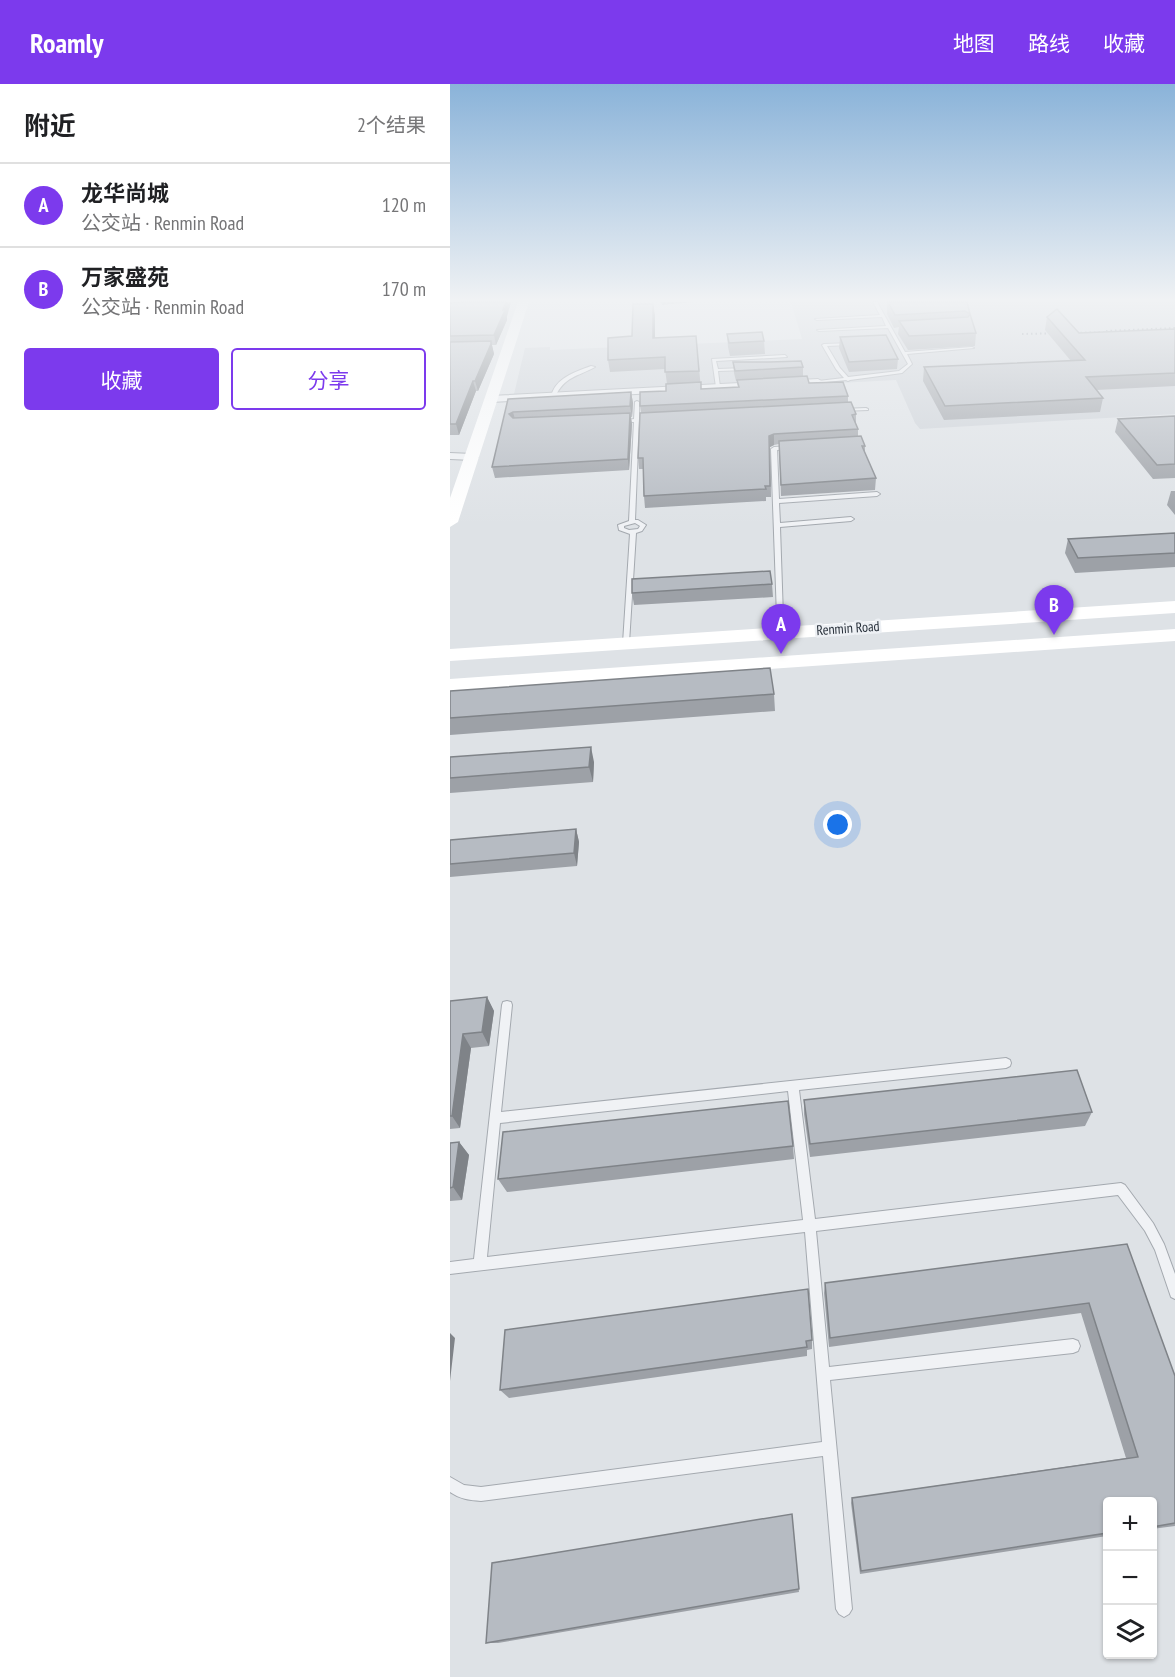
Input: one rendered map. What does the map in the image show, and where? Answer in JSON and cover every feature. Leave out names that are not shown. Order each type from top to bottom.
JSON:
[{"type":"street","points":[[450,522],[499,376]]},
{"type":"street","points":[[491,399],[818,382]]},
{"type":"street","points":[[450,456],[473,457]]},
{"type":"street","points":[[450,638],[627,635],[780,617],[1175,591]]},
{"type":"street","name":"Renmin Road","points":[[450,655],[627,635],[1175,607]]},
{"type":"street","name":"Renmin Road","points":[[450,664],[1175,617]]},
{"type":"street","points":[[450,685],[1175,635]]},
{"type":"lane","points":[[553,396],[557,385],[571,376]]},
{"type":"lane","points":[[716,376],[718,387]]},
{"type":"lane","points":[[844,376],[848,380]]},
{"type":"lane","points":[[818,382],[872,376]]},
{"type":"lane","points":[[632,521],[637,402]]},
{"type":"lane","points":[[832,411],[866,409]]},
{"type":"lane","points":[[615,421],[659,419]]},
{"type":"lane","points":[[780,617],[774,449],[796,448]]},
{"type":"lane","points":[[777,501],[877,494]]},
{"type":"lane","points":[[778,525],[851,519]]},
{"type":"lane","points":[[632,521],[643,525],[640,530],[633,532],[620,527],[632,521]]},
{"type":"lane","points":[[627,635],[633,532]]},
{"type":"lane","points":[[480,1264],[507,1005]]},
{"type":"lane","points":[[495,1118],[1006,1063]]},
{"type":"lane","points":[[793,1086],[810,1226],[844,1609]]},
{"type":"lane","points":[[450,1268],[1121,1189],[1149,1227],[1160,1248],[1175,1293]]},
{"type":"lane","points":[[823,1374],[1073,1346]]},
{"type":"lane","points":[[450,1484],[462,1492],[482,1494],[830,1448]]},
{"type":"shaded area","points":[[518,376],[1175,376],[1175,414],[920,429],[915,423],[896,380],[819,384],[816,379],[514,394]]},
{"type":"building","points":[[450,376],[477,376],[456,424],[450,424]]},
{"type":"building","points":[[807,376],[809,383],[843,382],[848,396],[640,406],[640,392],[666,391],[666,384],[701,382],[701,389],[739,387],[737,380]]},
{"type":"building","points":[[929,376],[1101,376],[1086,377],[1103,398],[945,406]]},
{"type":"building","points":[[631,392],[630,406],[509,414],[513,418],[630,413],[628,459],[492,467],[508,399]]},
{"type":"building","points":[[851,402],[856,414],[852,415],[858,429],[769,436],[770,486],[765,486],[766,489],[644,496],[643,458],[638,458],[640,413]]},
{"type":"building","points":[[1175,416],[1175,464],[1157,465],[1118,419]]},
{"type":"building","points":[[861,436],[865,446],[862,446],[876,478],[781,485],[779,441]]},
{"type":"building","points":[[1175,533],[1175,553],[1078,558],[1068,539]]},
{"type":"building","points":[[770,571],[772,584],[632,593],[632,579]]},
{"type":"building","points":[[770,668],[774,694],[450,718],[450,691]]},
{"type":"building","points":[[591,747],[589,767],[450,778],[450,757]]},
{"type":"building","points":[[576,829],[574,853],[450,864],[450,840]]},
{"type":"building","points":[[487,997],[482,1032],[463,1034],[452,1116],[450,1116],[450,1001]]},
{"type":"building","points":[[1077,1070],[1092,1112],[810,1144],[804,1100]]},
{"type":"building","points":[[788,1101],[793,1146],[498,1179],[503,1132]]},
{"type":"building","points":[[459,1142],[453,1187],[450,1188],[450,1143]]},
{"type":"building","points":[[1127,1244],[1175,1376],[1175,1523],[1157,1526],[1157,1497],[1103,1497],[1103,1534],[861,1571],[852,1498],[1138,1457],[1089,1303],[830,1338],[825,1283]]},
{"type":"building","points":[[808,1289],[812,1340],[806,1341],[807,1347],[500,1390],[505,1330]]},
{"type":"building","points":[[792,1514],[799,1589],[486,1643],[492,1563]]},
{"type":"place","name":"万家盛苑","points":[[1054,635]]},
{"type":"place","name":"龙华尚城","points":[[781,654]]}]
